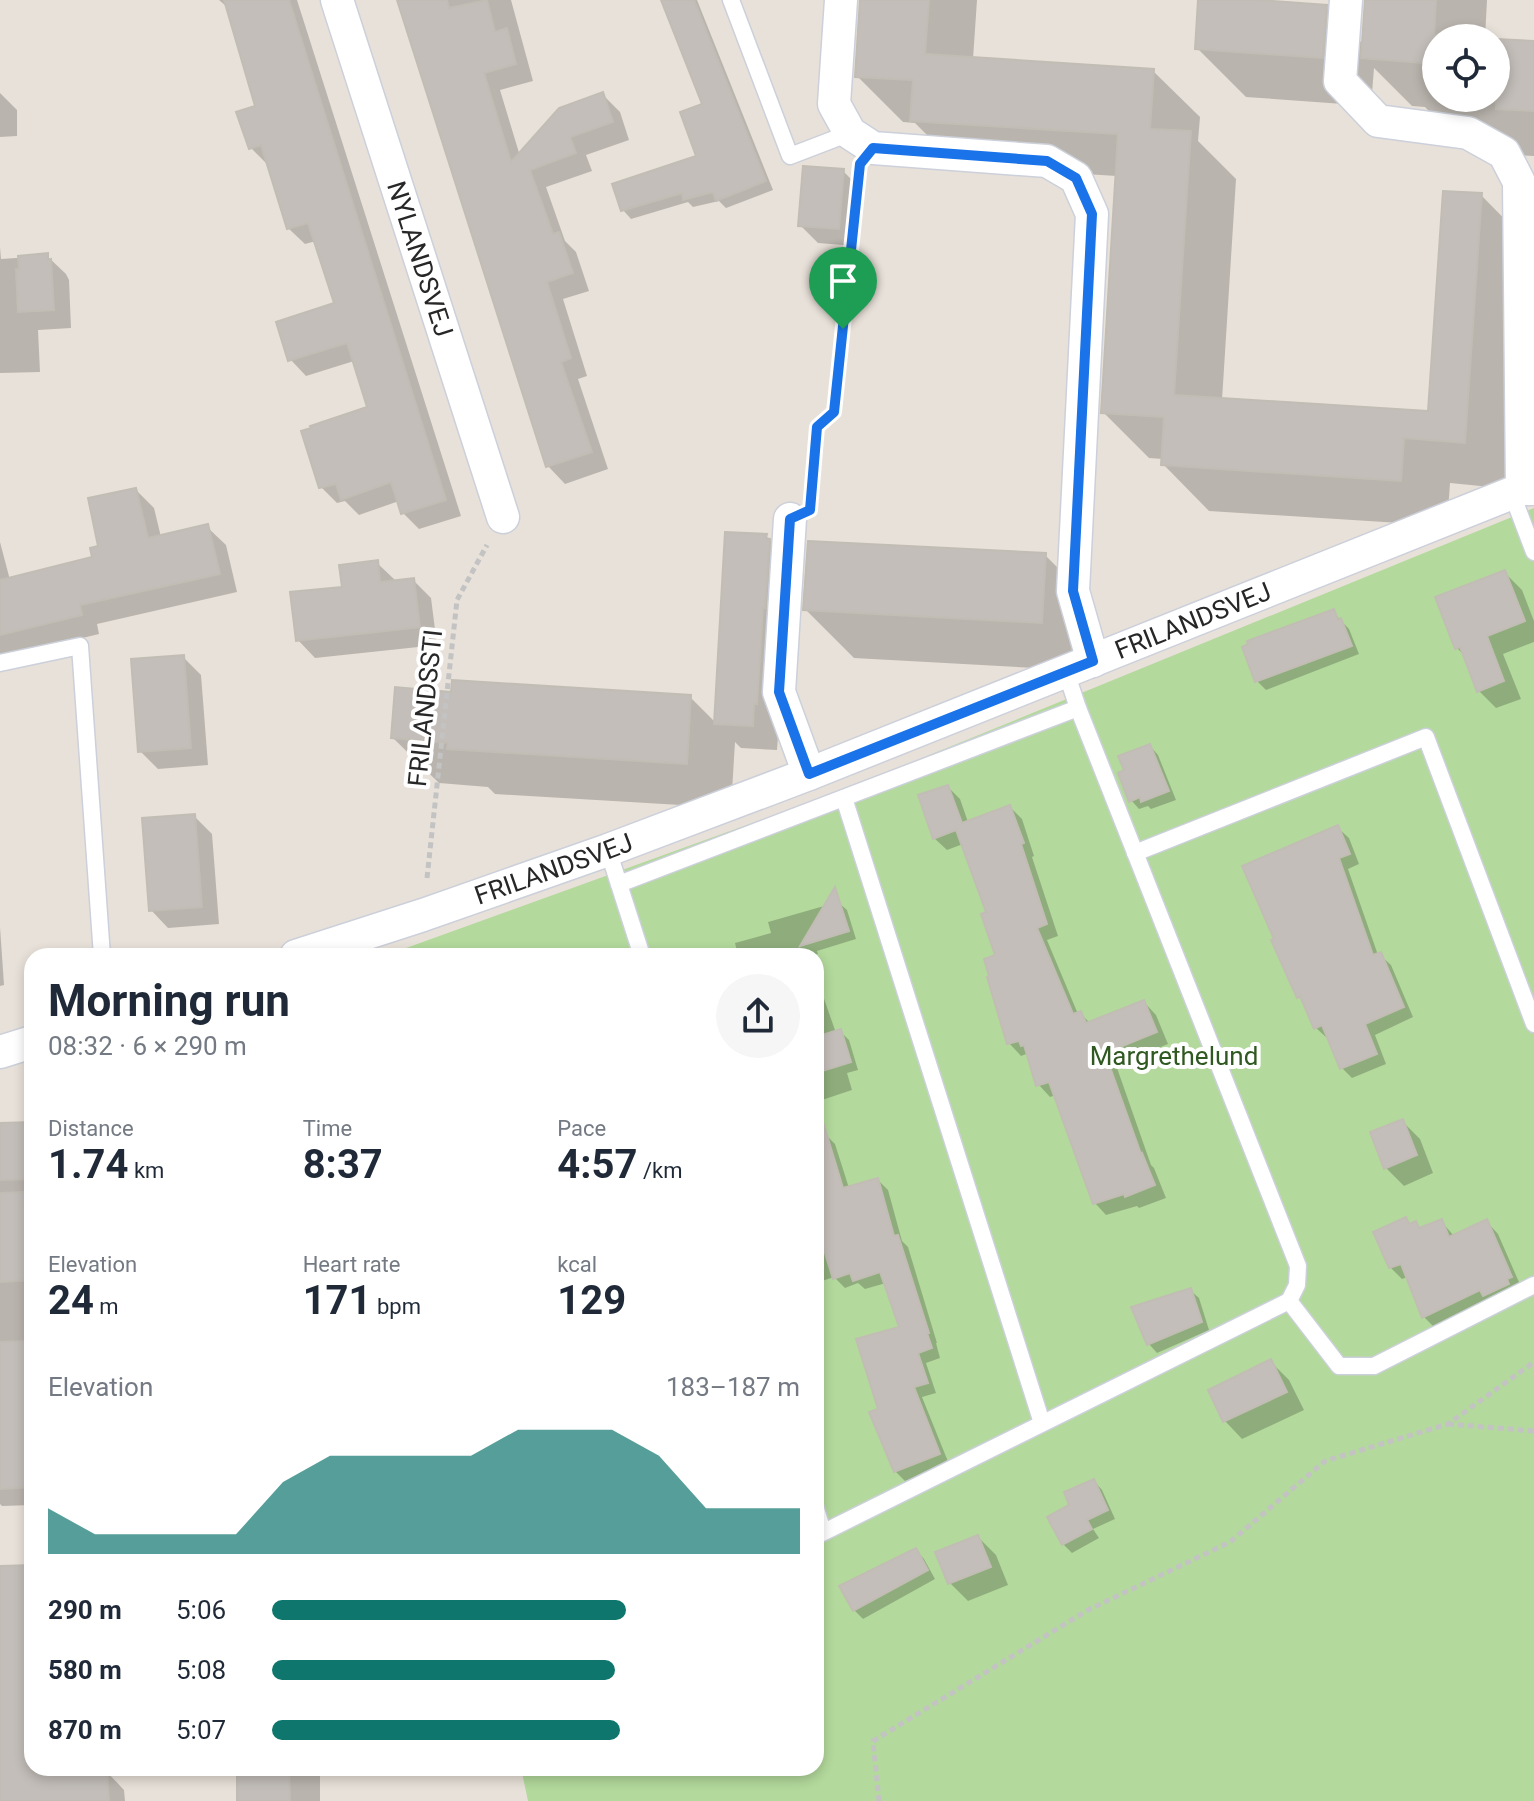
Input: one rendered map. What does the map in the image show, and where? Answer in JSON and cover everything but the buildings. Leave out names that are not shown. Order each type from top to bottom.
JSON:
[{"type":"street","name":"NYLANDSVEJ","points":[[337,0],[503,517]]},
{"type":"street","points":[[841,0],[834,104],[861,140],[1047,161],[1076,178],[1092,214],[1073,591],[1079,666]]},
{"type":"street","points":[[1346,0],[1340,81],[1378,121],[1468,133],[1504,153],[1519,182],[1523,491]]},
{"type":"street","name":"FRILANDSVEJ","points":[[321,948],[608,850],[809,774],[1523,491]]},
{"type":"street","points":[[790,519],[779,692],[809,774]]},
{"type":"street","points":[[0,1052],[24,1044]]},
{"type":"lane","points":[[731,0],[790,156],[861,140]]},
{"type":"lane","points":[[1523,491],[1534,552]]},
{"type":"lane","points":[[0,663],[80,646],[101,948]]},
{"type":"lane","points":[[824,1532],[1289,1301],[1297,1285],[1298,1266],[1078,708],[1079,666]]},
{"type":"lane","points":[[619,884],[1078,708]]},
{"type":"lane","points":[[1135,853],[1426,737],[1534,1024]]},
{"type":"lane","points":[[844,798],[1042,1423]]},
{"type":"lane","points":[[608,850],[639,948]]},
{"type":"lane","points":[[1289,1301],[1339,1366],[1374,1366],[1534,1285]]},
{"type":"path","points":[[790,519],[810,510],[817,427],[834,412],[861,140]]},
{"type":"path","name":"FRILANDSSTI","points":[[423,915],[457,600],[503,517]]},
{"type":"path","points":[[879,1801],[873,1741],[1088,1610],[1230,1542],[1325,1461],[1448,1424],[1534,1362]]},
{"type":"path","points":[[1448,1424],[1534,1431]]},
{"type":"green space","name":"Margrethelund","points":[[1534,508],[1534,1801],[528,1801],[523,1776],[824,1776],[824,948],[406,948],[844,790]]},
{"type":"route","points":[[873,148],[1047,161],[1076,178],[1092,214],[1073,591],[1093,661],[809,774],[779,692],[790,519],[810,510],[817,427],[834,412],[843,329],[860,164],[873,148]]}]
